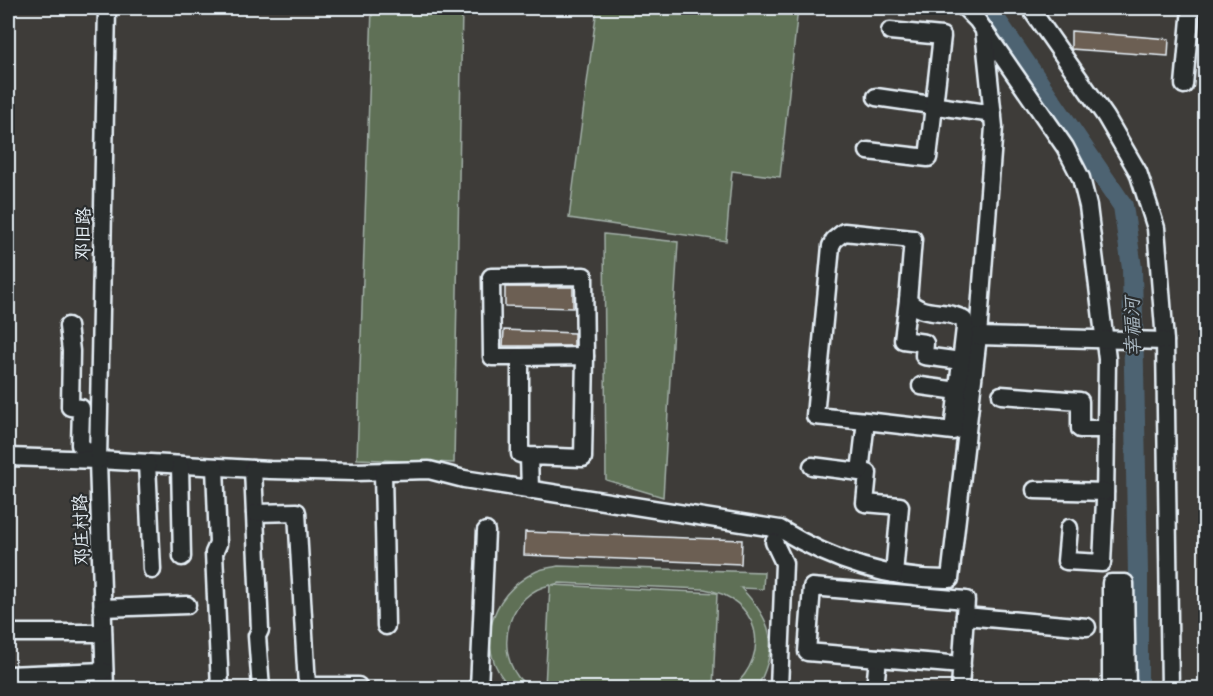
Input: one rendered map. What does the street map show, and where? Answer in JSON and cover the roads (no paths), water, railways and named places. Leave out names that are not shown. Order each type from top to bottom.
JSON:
[{"type":"street","name":"邓旧路","points":[[98,460],[107,8]]},
{"type":"street","points":[[965,8],[984,30],[1065,147],[1081,178],[1088,206],[1112,338],[1106,429],[1106,496],[1102,563],[1066,561],[1068,528]]},
{"type":"street","points":[[1030,8],[1106,117],[1138,172],[1156,228],[1165,341],[1170,688]]},
{"type":"street","points":[[1184,85],[1191,8]]},
{"type":"street","points":[[8,457],[253,469],[383,472],[429,470],[464,479],[780,529],[800,541],[858,567],[923,579],[950,579],[978,336],[994,127],[984,30]]},
{"type":"street","points":[[868,151],[928,158],[942,36],[890,31]]},
{"type":"street","points":[[876,98],[993,114]]},
{"type":"street","points":[[908,300],[917,309],[956,314],[964,320],[962,361],[953,431],[815,416],[831,246],[834,240],[844,232],[913,239],[903,340],[926,343],[924,356],[962,361]]},
{"type":"street","points":[[520,357],[520,454],[583,458],[585,356],[584,276],[491,277],[492,357],[585,356]]},
{"type":"street","points":[[68,326],[71,351],[70,407],[81,408],[80,445],[98,460]]},
{"type":"street","points":[[978,336],[1165,341]]},
{"type":"street","points":[[921,386],[958,391]]},
{"type":"street","points":[[1001,395],[1080,401],[1080,429],[1106,429]]},
{"type":"street","points":[[860,472],[866,421]]},
{"type":"street","points":[[529,456],[530,489]]},
{"type":"street","name":"邓庄村路","points":[[98,460],[105,688]]},
{"type":"street","points":[[147,463],[152,570]]},
{"type":"street","points":[[180,465],[182,557]]},
{"type":"street","points":[[812,466],[868,473],[866,503],[900,506],[894,574]]},
{"type":"street","points":[[215,467],[218,544],[214,553],[220,688]]},
{"type":"street","points":[[253,469],[260,630],[257,636],[261,688]]},
{"type":"street","points":[[383,472],[386,626]]},
{"type":"street","points":[[1035,490],[1106,496]]},
{"type":"street","points":[[255,513],[297,512],[305,687],[358,686],[358,688]]},
{"type":"street","points":[[480,688],[486,531]]},
{"type":"street","points":[[774,542],[784,563],[779,688]]},
{"type":"street","points":[[960,688],[962,665],[966,600],[812,587],[807,652],[962,665]]},
{"type":"street","points":[[102,608],[187,605]]},
{"type":"street","points":[[1111,688],[1119,667],[1118,611],[1110,634],[1119,667],[1127,688]]},
{"type":"street","points":[[965,616],[1086,627]]},
{"type":"street","points":[[8,633],[103,633]]},
{"type":"street","points":[[875,688],[878,658]]},
{"type":"street","points":[[8,675],[33,681],[104,671]]},
{"type":"waterway","name":"幸福河","points":[[988,8],[1123,206],[1132,268],[1138,688]]}]
